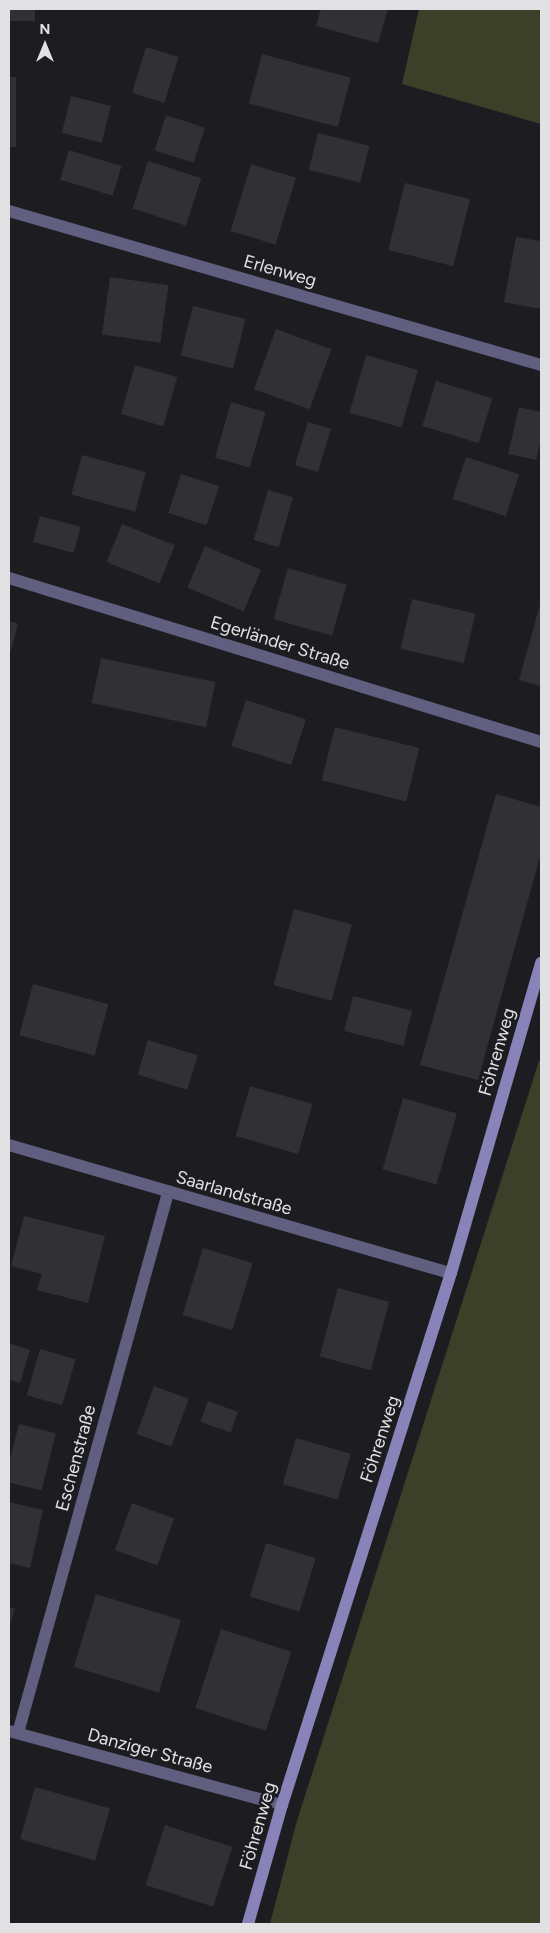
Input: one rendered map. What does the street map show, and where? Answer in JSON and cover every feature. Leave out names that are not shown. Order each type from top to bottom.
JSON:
[{"type":"street","name":"Erlenweg","points":[[9,211],[541,365]]},
{"type":"street","name":"Egerländer Straße","points":[[9,578],[541,742]]},
{"type":"street","name":"Föhrenweg","points":[[248,1924],[282,1805],[451,1272],[541,963]]},
{"type":"street","name":"Saarlandstraße","points":[[9,1145],[168,1193],[451,1272]]},
{"type":"street","name":"Eschenstraße","points":[[13,1732],[168,1193]]},
{"type":"street","name":"Danziger Straße","points":[[13,1732],[282,1805]]},
{"type":"green space","points":[[419,9],[541,9],[541,124],[402,84]]},
{"type":"green space","points":[[539,1061],[541,1062],[541,1924],[270,1924],[296,1824]]},
{"type":"building","points":[[9,9],[35,9],[35,21],[9,21]]},
{"type":"building","points":[[321,9],[388,9],[378,43],[316,26]]},
{"type":"building","points":[[146,47],[179,57],[164,103],[132,93]]},
{"type":"building","points":[[262,54],[351,78],[338,127],[249,103]]},
{"type":"building","points":[[9,77],[16,77],[16,147],[9,147]]},
{"type":"building","points":[[71,96],[111,106],[102,143],[62,133]]},
{"type":"building","points":[[166,115],[205,128],[194,163],[155,150]]},
{"type":"building","points":[[318,133],[369,146],[360,183],[309,170]]},
{"type":"building","points":[[69,150],[122,166],[113,196],[60,180]]},
{"type":"building","points":[[148,161],[201,178],[186,226],[133,209]]},
{"type":"building","points":[[251,164],[296,178],[275,245],[231,231]]},
{"type":"building","points":[[405,183],[470,199],[453,266],[388,250]]},
{"type":"building","points":[[516,237],[541,241],[541,309],[504,302]]},
{"type":"building","points":[[110,277],[168,285],[160,343],[102,334]]},
{"type":"building","points":[[193,306],[245,319],[233,369],[181,355]]},
{"type":"building","points":[[276,329],[331,349],[310,409],[254,389]]},
{"type":"building","points":[[366,355],[418,370],[401,428],[349,413]]},
{"type":"building","points":[[135,365],[177,377],[163,426],[121,414]]},
{"type":"building","points":[[436,381],[492,398],[479,443],[422,426]]},
{"type":"building","points":[[231,402],[266,412],[250,468],[215,458]]},
{"type":"building","points":[[519,407],[541,412],[541,439],[536,460],[508,454]]},
{"type":"building","points":[[308,422],[331,429],[318,472],[295,465]]},
{"type":"building","points":[[82,455],[146,472],[135,512],[71,495]]},
{"type":"building","points":[[466,457],[519,474],[506,516],[452,499]]},
{"type":"building","points":[[181,474],[219,486],[206,525],[168,513]]},
{"type":"building","points":[[268,490],[293,497],[279,547],[254,540]]},
{"type":"building","points":[[40,516],[81,527],[74,553],[33,542]]},
{"type":"building","points":[[122,524],[175,545],[159,583],[107,562]]},
{"type":"building","points":[[205,546],[261,570],[244,611],[187,587]]},
{"type":"building","points":[[288,568],[347,585],[332,636],[273,619]]},
{"type":"building","points":[[412,599],[475,614],[464,663],[401,649]]},
{"type":"building","points":[[541,601],[541,686],[519,680]]},
{"type":"building","points":[[9,621],[18,624],[9,657]]},
{"type":"building","points":[[101,658],[215,682],[206,727],[91,703]]},
{"type":"building","points":[[246,700],[306,719],[291,765],[231,746]]},
{"type":"building","points":[[335,727],[419,748],[406,801],[322,780]]},
{"type":"building","points":[[496,794],[541,807],[541,853],[478,1080],[420,1065]]},
{"type":"building","points":[[294,909],[352,925],[332,1001],[274,985]]},
{"type":"building","points":[[33,984],[108,1004],[95,1055],[19,1035]]},
{"type":"building","points":[[353,996],[412,1011],[403,1046],[344,1031]]},
{"type":"building","points":[[148,1040],[198,1055],[187,1090],[137,1074]]},
{"type":"building","points":[[250,1086],[312,1104],[298,1154],[236,1136]]},
{"type":"building","points":[[403,1098],[457,1113],[436,1185],[383,1169]]},
{"type":"building","points":[[24,1216],[105,1236],[88,1303],[37,1290],[42,1274],[11,1266]]},
{"type":"building","points":[[203,1248],[253,1263],[232,1330],[183,1315]]},
{"type":"building","points":[[338,1288],[389,1302],[371,1370],[320,1357]]},
{"type":"building","points":[[9,1343],[30,1350],[20,1383],[9,1379]]},
{"type":"building","points":[[40,1349],[76,1359],[62,1405],[27,1395]]},
{"type":"building","points":[[154,1386],[189,1399],[171,1447],[137,1434]]},
{"type":"building","points":[[208,1401],[238,1412],[231,1433],[200,1422]]},
{"type":"building","points":[[19,1424],[56,1433],[42,1490],[9,1482],[9,1464]]},
{"type":"building","points":[[296,1438],[351,1454],[338,1500],[283,1484]]},
{"type":"building","points":[[9,1502],[43,1510],[30,1568],[9,1563]]},
{"type":"building","points":[[132,1503],[174,1518],[157,1565],[115,1550]]},
{"type":"building","points":[[266,1543],[316,1558],[299,1612],[250,1597]]},
{"type":"building","points":[[96,1594],[181,1620],[159,1693],[74,1667]]},
{"type":"building","points":[[9,1607],[15,1609],[9,1627]]},
{"type":"building","points":[[221,1629],[291,1652],[266,1731],[195,1708]]},
{"type":"building","points":[[35,1787],[110,1808],[95,1860],[20,1839]]},
{"type":"building","points":[[165,1825],[233,1847],[213,1907],[146,1885]]}]
